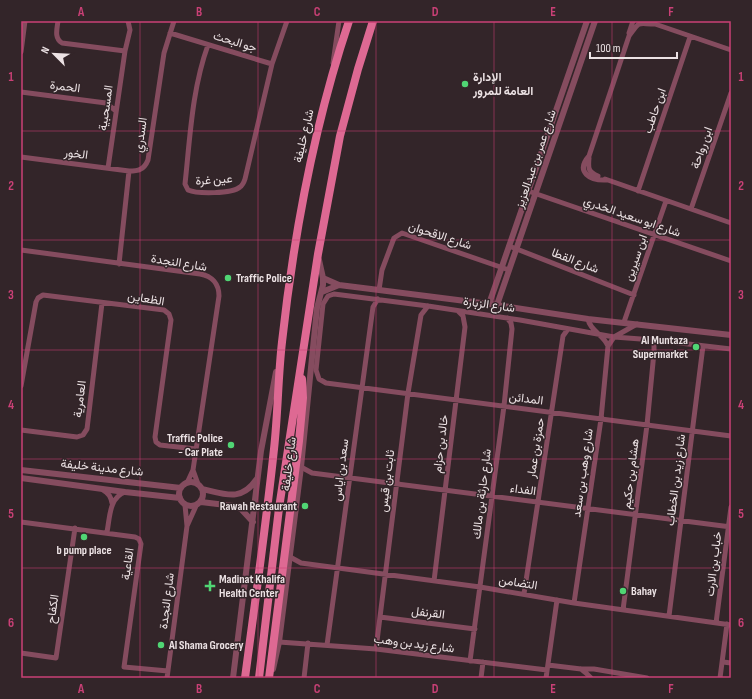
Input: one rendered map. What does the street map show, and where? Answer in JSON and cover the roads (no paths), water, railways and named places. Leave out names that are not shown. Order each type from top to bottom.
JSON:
[{"type":"main road","name":"شارع خليفة","points":[[245,678],[274,448],[282,343],[293,254],[304,188],[318,126],[349,21]]},
{"type":"main road","name":"شارع خليفة","points":[[259,678],[279,508],[318,254],[340,136],[358,69],[374,21]]},
{"type":"main road","points":[[270,678],[299,441],[303,398],[301,362]]},
{"type":"street","points":[[21,52],[25,21]]},
{"type":"street","points":[[58,21],[56,36],[62,43],[125,51]]},
{"type":"street","name":"المسحبية","points":[[108,168],[125,51],[130,30],[128,21]]},
{"type":"street","name":"السدري","points":[[128,171],[140,170],[144,168],[148,160],[164,53],[174,21]]},
{"type":"street","name":"عين غرة","points":[[208,45],[202,62],[194,108],[185,184],[188,190],[192,192],[204,193],[235,190],[241,187],[245,179],[272,64],[287,21]]},
{"type":"street","name":"شارع خليفة","points":[[331,78],[339,21]]},
{"type":"street","name":"شارع عمر بن عبدالعزيز","points":[[489,304],[587,21]]},
{"type":"street","name":"شارع عمر بن عبدالعزيز","points":[[497,305],[595,21]]},
{"type":"street","points":[[633,21],[589,156],[589,170],[592,174],[607,180],[731,223]]},
{"type":"street","points":[[629,36],[638,24],[653,22],[690,37],[731,50]]},
{"type":"street","name":"جو البحث","points":[[170,33],[272,64]]},
{"type":"street","name":"ابن حاطب","points":[[638,191],[690,37]]},
{"type":"street","name":"الحمرة","points":[[21,92],[106,103]]},
{"type":"street","name":"ابن رواحة","points":[[691,209],[731,93]]},
{"type":"street","points":[[106,103],[118,97]]},
{"type":"street","points":[[106,103],[116,111]]},
{"type":"street","name":"الخور","points":[[21,157],[128,171]]},
{"type":"street","points":[[119,264],[128,171]]},
{"type":"street","name":"شارع ابو سعيد الخدري","points":[[528,191],[654,236],[731,261]]},
{"type":"street","name":"ابن سيرين","points":[[624,322],[666,201]]},
{"type":"street","name":"شارع الاقحوان","points":[[379,290],[382,270],[394,238],[402,233],[509,270]]},
{"type":"street","name":"شارع القطا","points":[[509,246],[634,294]]},
{"type":"street","name":"شارع النجدة","points":[[21,250],[200,274],[212,278],[217,285],[219,296],[193,470],[187,483]]},
{"type":"street","name":"شارع خليفة","points":[[270,678],[279,642],[300,480],[317,308],[322,292],[323,278],[318,254]]},
{"type":"street","name":"شارع الزبارة","points":[[323,278],[339,285],[588,318],[731,335]]},
{"type":"street","name":"شارع الزبارة","points":[[322,292],[339,285]]},
{"type":"street","name":"شارع الزبارة","points":[[319,379],[316,370],[324,304],[328,296],[338,294],[520,320],[614,337],[731,349]]},
{"type":"street","name":"الظعاين","points":[[21,386],[36,302],[38,298],[43,295],[164,310],[169,314],[171,320],[154,437],[156,442],[160,445],[196,449]]},
{"type":"street","name":"سعد بن اياس","points":[[327,645],[372,307],[378,299]]},
{"type":"street","name":"العامرية","points":[[21,430],[77,437],[83,435],[87,429],[102,303]]},
{"type":"street","points":[[414,304],[421,315],[428,306]]},
{"type":"street","name":"خالد بن حزام","points":[[434,581],[465,327],[464,320],[458,311]]},
{"type":"street","name":"ثابت بن قيس","points":[[376,649],[408,393],[421,315]]},
{"type":"street","name":"شارع حارثة بن مالك","points":[[470,661],[504,406],[512,330],[511,323],[507,318]]},
{"type":"street","points":[[588,318],[591,327],[605,340],[608,346]]},
{"type":"street","points":[[512,330],[520,320]]},
{"type":"street","name":"شارع وهب بن سعد","points":[[574,603],[601,419],[608,346],[614,337],[637,324]]},
{"type":"street","name":"حمزة بن عمار","points":[[524,594],[563,336],[568,329]]},
{"type":"street","name":"هشام بن حكيم","points":[[623,610],[647,425],[654,340]]},
{"type":"street","name":"شارع خليفة","points":[[233,678],[261,451],[282,343]]},
{"type":"street","name":"شارع زيد بن الخطاب","points":[[669,616],[703,346]]},
{"type":"street","name":"المدائن","points":[[319,379],[326,383],[731,436]]},
{"type":"street","name":"الفداء","points":[[301,467],[312,473],[730,527]]},
{"type":"street","name":"شارع مدينة خليفة","points":[[21,470],[181,488]]},
{"type":"street","name":"شارع النجدة","points":[[193,470],[200,487]]},
{"type":"street","points":[[300,480],[312,473]]},
{"type":"street","name":"شارع مدينة خليفة","points":[[21,478],[180,498]]},
{"type":"street","points":[[200,487],[237,495],[247,491],[257,479]]},
{"type":"street","points":[[199,504],[203,497],[200,487],[195,482],[187,483],[181,488],[180,498],[185,505],[190,507],[199,504],[234,506],[241,509],[252,522]]},
{"type":"street","points":[[102,489],[111,497],[112,503],[107,532]]},
{"type":"street","points":[[112,503],[115,498],[125,492]]},
{"type":"street","name":"شارع النجدة","points":[[187,526],[199,504]]},
{"type":"street","name":"شارع النجدة","points":[[167,678],[187,526],[185,505]]},
{"type":"street","name":"خباب بن الارت","points":[[716,623],[730,527],[731,507]]},
{"type":"street","name":"القاعية","points":[[21,522],[135,536],[139,539],[141,544],[124,667],[168,671]]},
{"type":"street","name":"الكفاح","points":[[21,653],[56,658],[75,528]]},
{"type":"street","name":"التضامن","points":[[290,556],[301,563],[480,587],[574,603],[729,624]]},
{"type":"street","points":[[288,570],[294,565],[301,563]]},
{"type":"street","points":[[546,678],[557,600]]},
{"type":"street","name":"القرنفل","points":[[380,617],[475,629]]},
{"type":"street","points":[[720,678],[729,624]]},
{"type":"street","name":"شارع زيد بن وهب","points":[[279,642],[376,649],[470,661],[547,668],[598,670],[647,678]]},
{"type":"street","points":[[304,678],[308,643]]},
{"type":"street","points":[[481,678],[483,662]]},
{"type":"street","points":[[723,662],[731,663]]},
{"type":"street","points":[[581,669],[591,678],[598,670]]},
{"type":"place","name":"الإدارة العامة للمرور","points":[[465,84]]},
{"type":"place","name":"Traffic Police","points":[[228,278]]},
{"type":"place","name":"Al Muntaza Supermarket","points":[[696,347]]},
{"type":"place","name":"Traffic Police - Car Plate","points":[[231,445]]},
{"type":"place","name":"Rawah Restaurant","points":[[305,506]]},
{"type":"place","name":"b pump place","points":[[84,537]]},
{"type":"place","name":"Madinat Khalifa Health Center","points":[[210,586]]},
{"type":"place","name":"Bahay","points":[[623,591]]},
{"type":"place","name":"Al Shama Grocery","points":[[161,645]]}]
